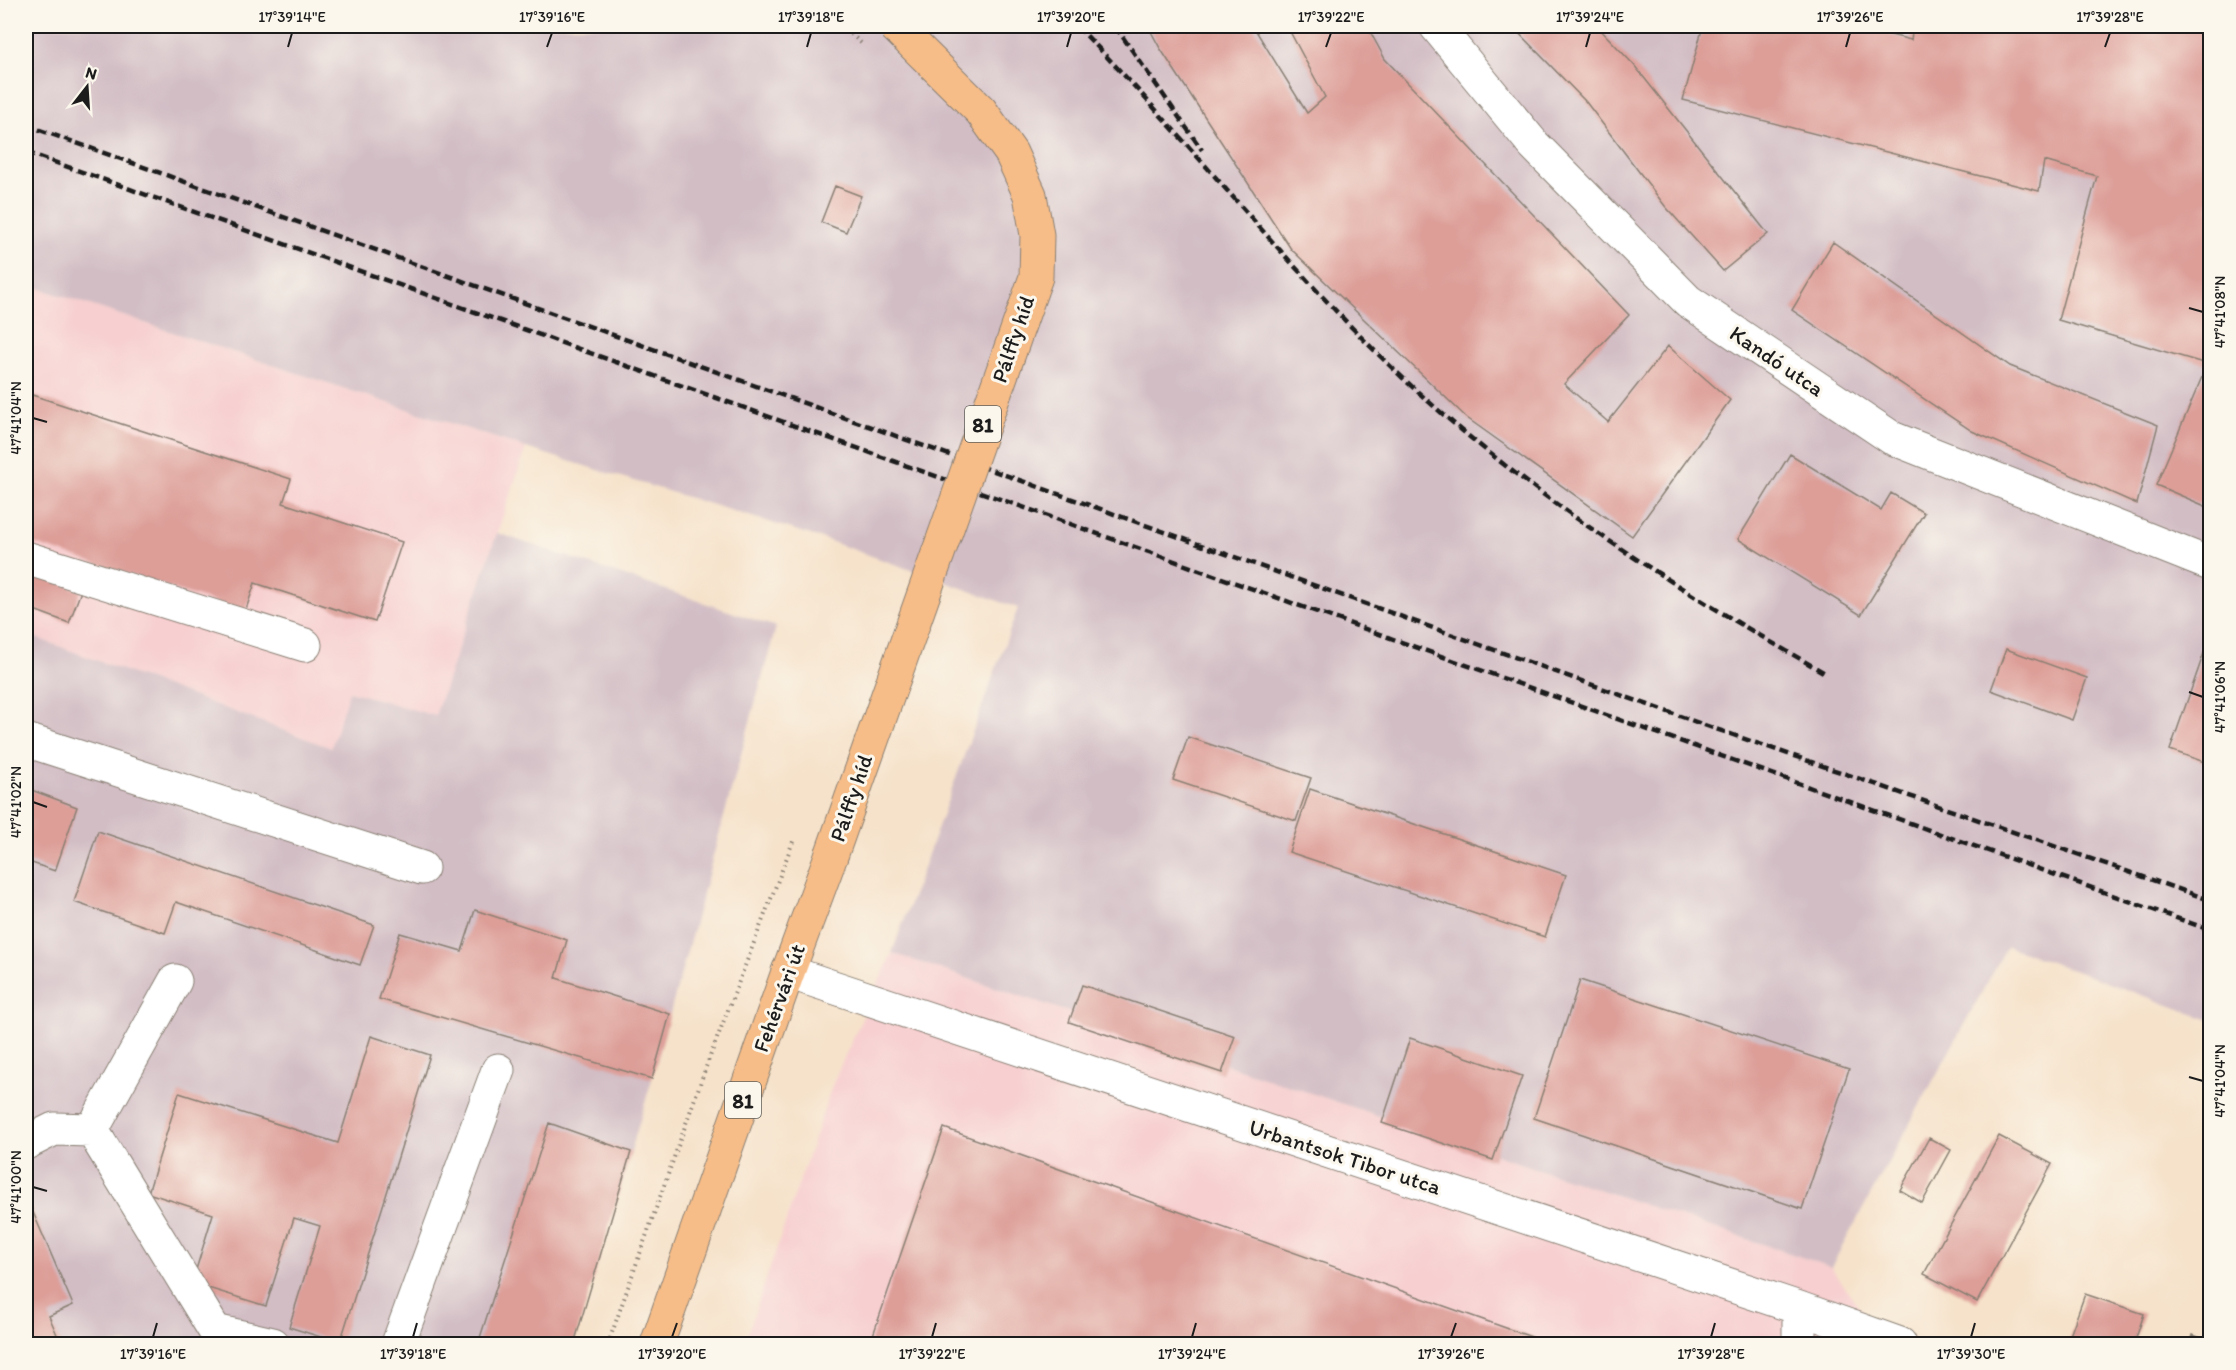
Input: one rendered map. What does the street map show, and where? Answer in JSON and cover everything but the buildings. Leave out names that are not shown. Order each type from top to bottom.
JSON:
[{"type":"main road","name":"Pálffy híd","points":[[831,856],[1035,277],[1038,235],[1030,195],[1011,153],[981,111],[895,26]]},
{"type":"main road","name":"Fehérvári út","points":[[657,1344],[831,856]]},
{"type":"street","name":"Kandó utca","points":[[1436,26],[1533,144],[1688,301],[1892,438],[2211,564]]},
{"type":"street","points":[[26,558],[304,645]]},
{"type":"street","points":[[26,740],[422,868]]},
{"type":"street","name":"Urbantsok Tibor utca","points":[[788,972],[1799,1308],[1900,1344]]},
{"type":"street","points":[[92,1130],[175,981]]},
{"type":"street","points":[[398,1344],[498,1070]]},
{"type":"street","points":[[26,1143],[54,1129],[92,1130]]},
{"type":"street","points":[[92,1130],[215,1331],[273,1344]]},
{"type":"street","points":[[1799,1308],[1799,1344]]},
{"type":"path","points":[[842,26],[867,49]]},
{"type":"path","points":[[608,1344],[706,1067],[795,838]]},
{"type":"shaded area","points":[[26,26],[2210,26],[2210,1020],[2007,946],[1831,1267],[892,953],[1018,608],[821,538],[526,448],[26,284]]},
{"type":"shaded area","points":[[26,284],[526,448],[435,717],[350,691],[331,748],[26,634]]},
{"type":"shaded area","points":[[497,533],[776,627],[652,1079],[574,1344],[26,1344],[26,634],[331,748],[349,691],[435,716]]},
{"type":"shaded area","points":[[892,953],[1831,1267],[1885,1344],[744,1344],[834,1080]]},
{"type":"railway","points":[[1077,26],[1339,314],[1428,401],[1480,446],[1535,488],[1648,567],[1825,673]]},
{"type":"railway","points":[[1115,26],[1202,150]]},
{"type":"railway","points":[[26,125],[1713,728],[2210,900]]},
{"type":"railway","points":[[26,152],[2210,930]]}]
